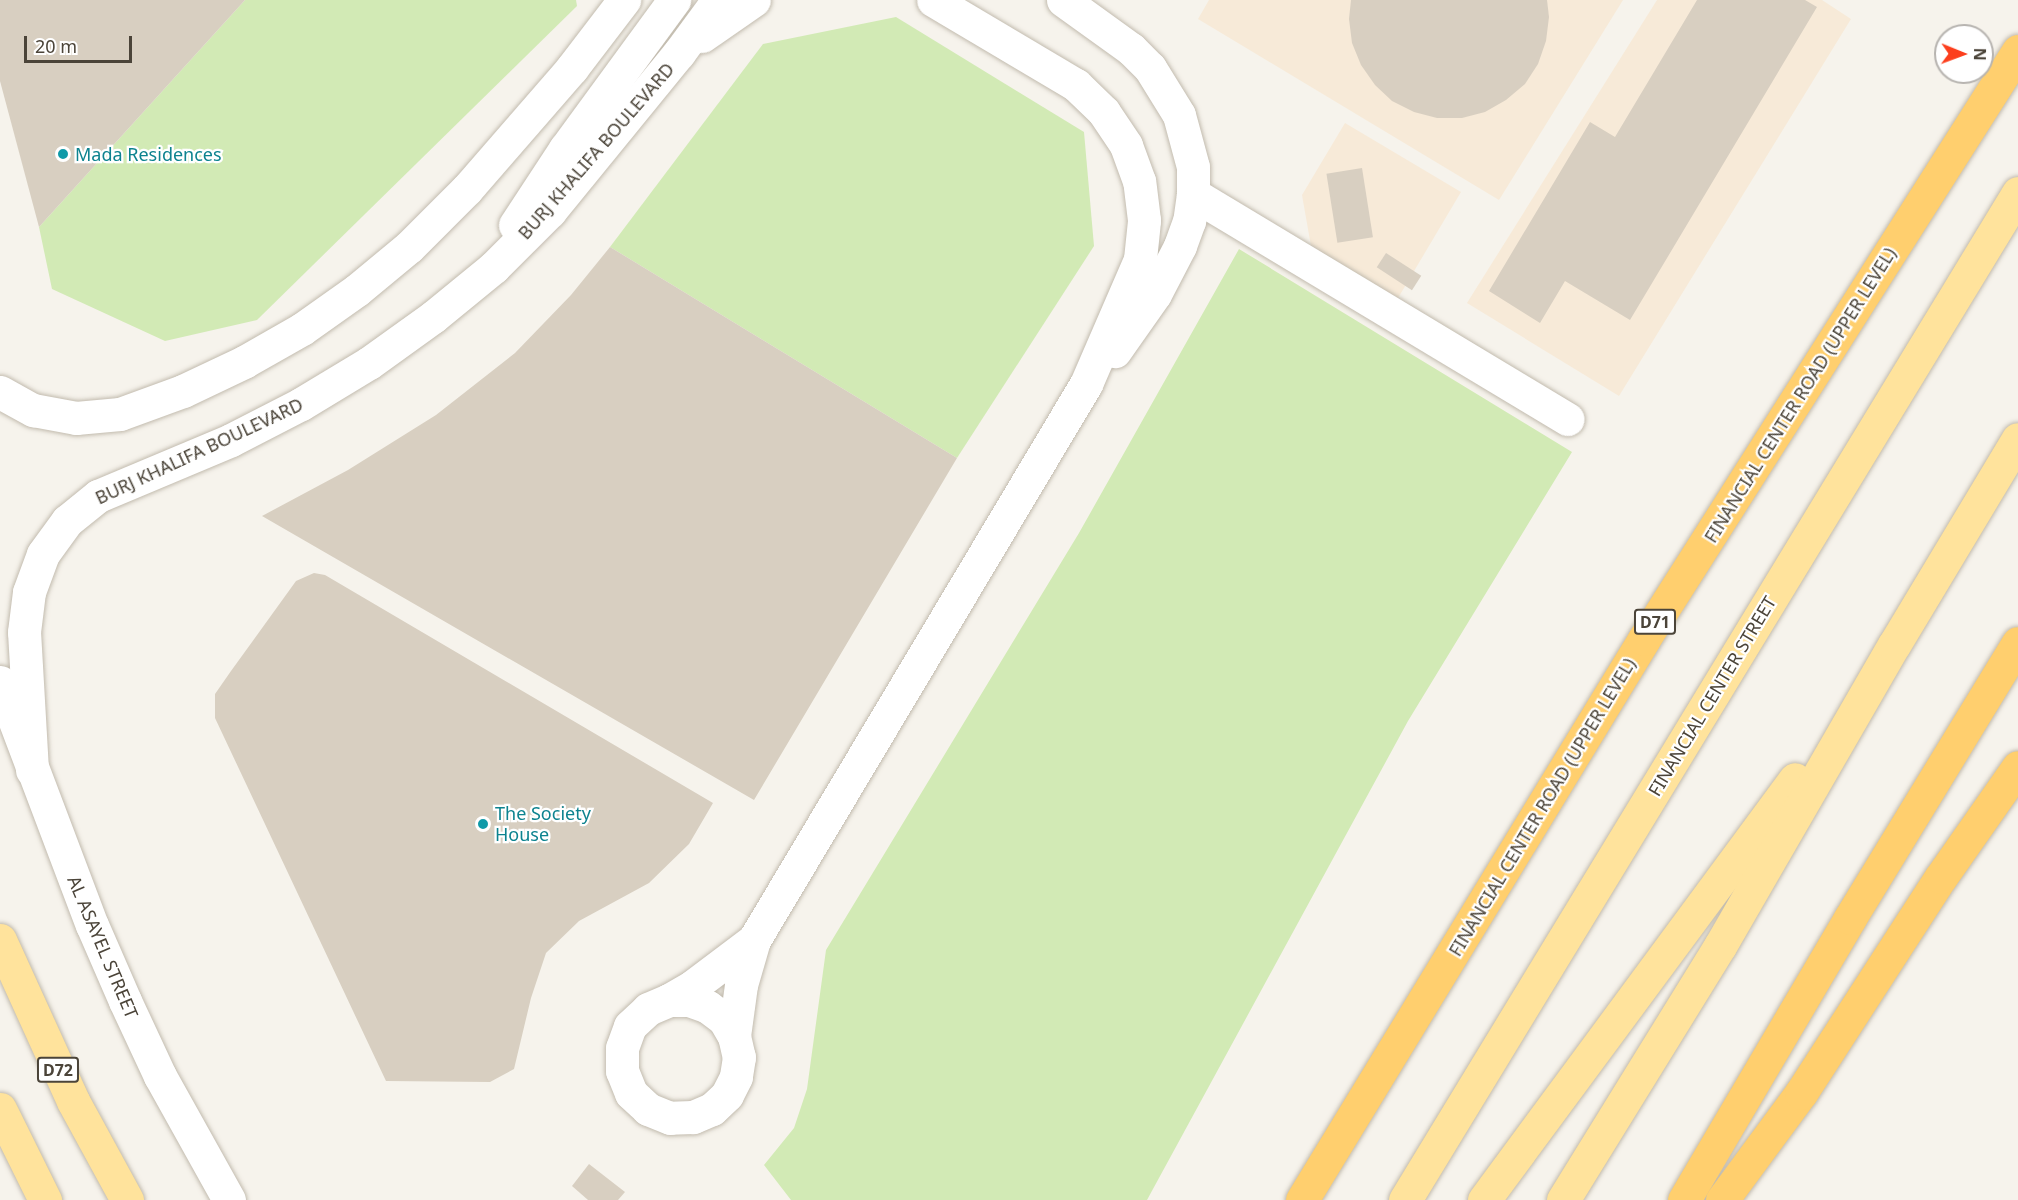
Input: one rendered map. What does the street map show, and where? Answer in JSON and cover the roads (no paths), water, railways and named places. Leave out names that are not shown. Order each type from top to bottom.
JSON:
[{"type":"highway","name":"FINANCIAL CENTER ROAD (UPPER LEVEL)","points":[[1302,1200],[1644,639],[2018,51]]},
{"type":"highway","points":[[1684,1200],[1850,918],[2018,643]]},
{"type":"highway","points":[[1722,1200],[1801,1093],[1941,877],[2018,766]]},
{"type":"main road","name":"FINANCIAL CENTER STREET","points":[[1405,1200],[2018,192]]},
{"type":"main road","points":[[1563,1200],[1720,946],[1894,645],[2018,439]]},
{"type":"main road","points":[[1484,1200],[1894,645]]},
{"type":"main road","name":"D72","points":[[0,940],[73,1101],[127,1200]]},
{"type":"main road","points":[[0,1109],[45,1200]]},
{"type":"street","points":[[494,267],[539,187],[674,0]]},
{"type":"street","name":"BURJ KHALIFA BOULEVARD","points":[[32,770],[24,644],[29,592],[43,554],[67,521],[98,496],[231,440],[301,404],[388,350],[433,318],[494,267],[550,210],[679,53],[718,0]]},
{"type":"street","points":[[679,53],[754,0]]},
{"type":"street","points":[[734,1036],[741,985],[753,940],[1086,384],[1140,259],[1144,220],[1139,181],[1126,145],[1104,112],[1076,86],[933,0]]},
{"type":"street","points":[[1063,0],[1131,49],[1150,68],[1166,90],[1179,115],[1188,140],[1193,167],[1193,194],[1189,220],[1169,271],[1134,326],[1086,384]]},
{"type":"street","points":[[0,392],[33,410],[76,418],[120,414],[183,391],[234,367],[302,329],[357,290],[409,248],[467,189],[565,77],[621,3]]},
{"type":"street","points":[[1193,194],[1568,419]]},
{"type":"street","name":"AL ASAYEL STREET","points":[[0,682],[92,925],[124,1001],[165,1087],[229,1200]]},
{"type":"street","points":[[669,1000],[689,1000],[708,1007],[724,1019],[734,1036],[739,1057],[736,1077],[727,1095],[712,1109],[693,1117],[670,1118],[648,1109],[631,1093],[622,1071],[622,1048],[630,1026],[648,1009],[669,1000],[753,940]]},
{"type":"place","name":"Mada Residences","points":[[63,154]]},
{"type":"place","name":"The Society House","points":[[483,824]]}]
